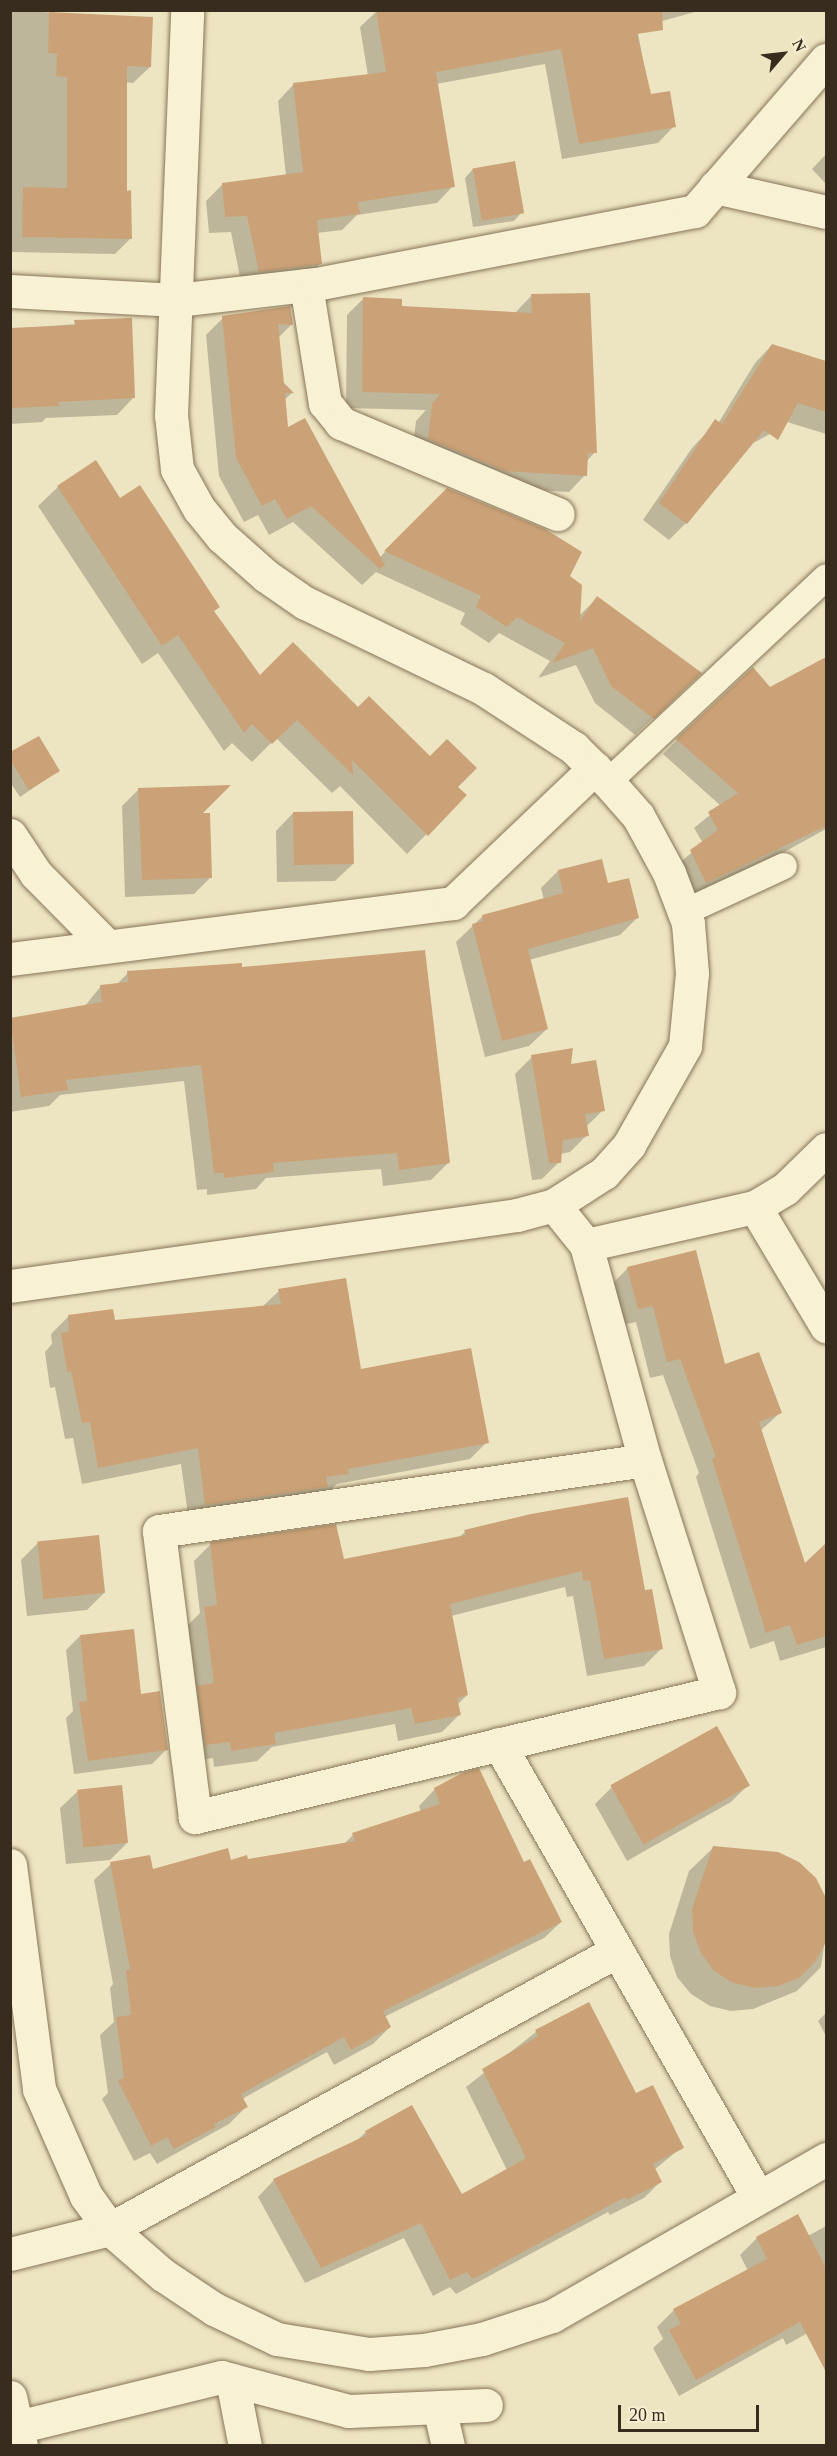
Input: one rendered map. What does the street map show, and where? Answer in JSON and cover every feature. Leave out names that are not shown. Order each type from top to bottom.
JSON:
[{"type":"street","points":[[10,1286],[517,1215],[554,1205],[604,1173],[629,1145],[685,1046],[692,974],[685,912],[669,873],[638,816],[602,775],[574,748],[484,689],[305,603],[266,576],[222,537],[199,509],[177,469],[171,415],[187,10]]},
{"type":"street","points":[[10,291],[177,300],[306,285],[695,211],[826,60]]},
{"type":"street","points":[[715,187],[826,212]]},
{"type":"street","points":[[306,285],[325,403],[341,423],[558,514]]},
{"type":"street","points":[[10,959],[453,903],[602,775]]},
{"type":"street","points":[[10,835],[36,874],[107,946]]},
{"type":"street","points":[[586,1245],[754,1207],[785,1189],[826,1149]]},
{"type":"street","points":[[554,1205],[586,1245],[645,1460],[719,1692],[195,1817],[159,1531],[645,1460]]},
{"type":"street","points":[[754,1207],[826,1326]]},
{"type":"street","points":[[499,1744],[615,1952],[758,2197]]},
{"type":"street","points":[[10,1865],[39,2089],[86,2196],[110,2229],[163,2275],[214,2308],[266,2334],[369,2354],[424,2350],[482,2339],[552,2316],[826,2158]]},
{"type":"street","points":[[10,2254],[110,2229],[615,1952]]},
{"type":"street","points":[[16,2423],[221,2377],[350,2411],[486,2405]]},
{"type":"street","points":[[232,2380],[245,2445]]},
{"type":"street","points":[[439,2407],[448,2445]]},
{"type":"lane","points":[[602,775],[826,577]]},
{"type":"lane","points":[[685,912],[784,866]]},
{"type":"building","points":[[376,10],[662,10],[663,30],[637,34],[651,94],[670,91],[676,127],[579,144],[561,49],[436,72],[455,187],[358,202],[360,214],[317,220],[322,264],[259,272],[247,216],[225,217],[222,183],[303,172],[293,83],[386,72]]},
{"type":"building","points":[[49,12],[153,17],[151,67],[127,66],[127,191],[131,190],[132,239],[22,237],[23,187],[67,188],[67,77],[56,76],[57,54],[48,53]]},
{"type":"building","points":[[515,161],[524,213],[482,221],[473,168]]},
{"type":"building","points":[[590,293],[597,453],[588,453],[587,476],[505,471],[428,439],[432,404],[440,394],[362,392],[363,297],[402,299],[402,306],[532,313],[531,294]]},
{"type":"building","points":[[290,306],[293,325],[278,324],[284,383],[294,393],[285,393],[288,427],[305,418],[385,565],[380,569],[311,506],[287,519],[275,499],[262,506],[236,458],[222,316]]},
{"type":"building","points":[[132,318],[135,398],[58,402],[60,406],[10,408],[10,328],[75,325],[74,320]]},
{"type":"building","points":[[772,344],[826,361],[826,412],[798,403],[778,440],[764,430],[687,524],[659,503],[715,419],[722,424]]},
{"type":"building","points":[[96,460],[120,498],[140,485],[220,607],[214,611],[260,675],[293,642],[358,707],[369,696],[430,756],[447,739],[477,768],[458,787],[467,795],[428,836],[352,760],[353,775],[297,720],[272,744],[252,724],[244,733],[178,635],[162,646],[57,486]]},
{"type":"building","points":[[447,488],[545,529],[582,552],[570,576],[582,585],[580,621],[597,596],[702,673],[654,719],[611,686],[593,648],[552,663],[565,643],[517,617],[507,627],[476,607],[481,596],[384,551]]},
{"type":"building","points":[[826,657],[826,826],[706,883],[690,850],[718,830],[708,812],[738,793],[676,739],[753,667],[770,687]]},
{"type":"building","points":[[39,736],[60,771],[29,790],[10,760],[10,752]]},
{"type":"building","points":[[231,785],[203,813],[210,813],[212,878],[142,880],[138,788]]},
{"type":"building","points":[[353,811],[354,864],[294,865],[293,812]]},
{"type":"building","points":[[602,859],[608,883],[629,878],[639,918],[528,949],[548,1029],[502,1041],[472,924],[483,921],[482,915],[563,893],[558,870]]},
{"type":"building","points":[[425,950],[450,1163],[399,1170],[397,1153],[273,1163],[274,1172],[224,1178],[224,1173],[214,1173],[201,1065],[66,1080],[68,1090],[21,1097],[10,1018],[102,1002],[100,985],[128,982],[127,971],[242,963],[242,967]]},
{"type":"building","points":[[573,1048],[571,1064],[596,1060],[605,1111],[585,1114],[589,1136],[563,1140],[561,1163],[549,1163],[531,1055]]},
{"type":"building","points":[[696,1250],[725,1364],[759,1352],[782,1413],[759,1422],[805,1563],[826,1543],[826,1636],[797,1645],[790,1625],[766,1633],[712,1459],[716,1457],[680,1359],[667,1362],[653,1306],[638,1309],[627,1267]]},
{"type":"building","points":[[346,1278],[361,1369],[471,1348],[489,1443],[348,1469],[349,1474],[326,1477],[328,1487],[205,1505],[198,1448],[98,1468],[90,1422],[82,1423],[71,1371],[67,1372],[61,1333],[69,1332],[68,1315],[113,1309],[115,1320],[281,1304],[278,1289]]},
{"type":"building","points":[[628,1497],[645,1590],[652,1589],[663,1649],[604,1659],[590,1580],[583,1581],[582,1571],[450,1604],[468,1695],[457,1698],[461,1715],[415,1724],[411,1708],[274,1733],[276,1744],[231,1751],[230,1742],[205,1745],[197,1686],[214,1683],[204,1607],[217,1605],[210,1542],[336,1524],[344,1559],[466,1535],[464,1530],[531,1514]]},
{"type":"building","points":[[99,1535],[105,1593],[43,1599],[37,1541]]},
{"type":"building","points":[[134,1629],[141,1694],[160,1691],[168,1750],[88,1761],[79,1702],[87,1701],[80,1635]]},
{"type":"building","points":[[717,1726],[750,1785],[643,1845],[610,1785]]},
{"type":"building","points":[[479,1768],[524,1862],[530,1859],[562,1922],[383,2011],[391,2027],[351,2050],[344,2037],[241,2094],[248,2107],[214,2124],[216,2127],[174,2149],[167,2137],[151,2146],[118,2081],[124,2078],[116,2017],[131,2015],[126,1970],[130,1969],[110,1862],[150,1855],[153,1869],[228,1848],[231,1860],[247,1855],[248,1859],[355,1841],[352,1833],[440,1804],[434,1788],[462,1773]]},
{"type":"building","points":[[122,1785],[128,1843],[83,1847],[77,1790]]},
{"type":"building","points":[[713,1846],[778,1852],[799,1862],[816,1878],[826,1898],[826,1942],[815,1962],[799,1978],[778,1986],[756,1988],[733,1983],[714,1971],[701,1953],[693,1932],[692,1909]]},
{"type":"building","points":[[589,2002],[636,2093],[653,2085],[684,2148],[653,2164],[662,2182],[627,2200],[625,2197],[473,2279],[467,2272],[450,2280],[421,2223],[321,2268],[273,2179],[367,2135],[365,2131],[412,2105],[462,2194],[526,2158],[482,2069],[538,2036],[535,2030]]},
{"type":"building","points":[[798,2214],[826,2268],[826,2372],[800,2322],[696,2380],[669,2330],[681,2324],[673,2309],[767,2259],[756,2237]]}]
